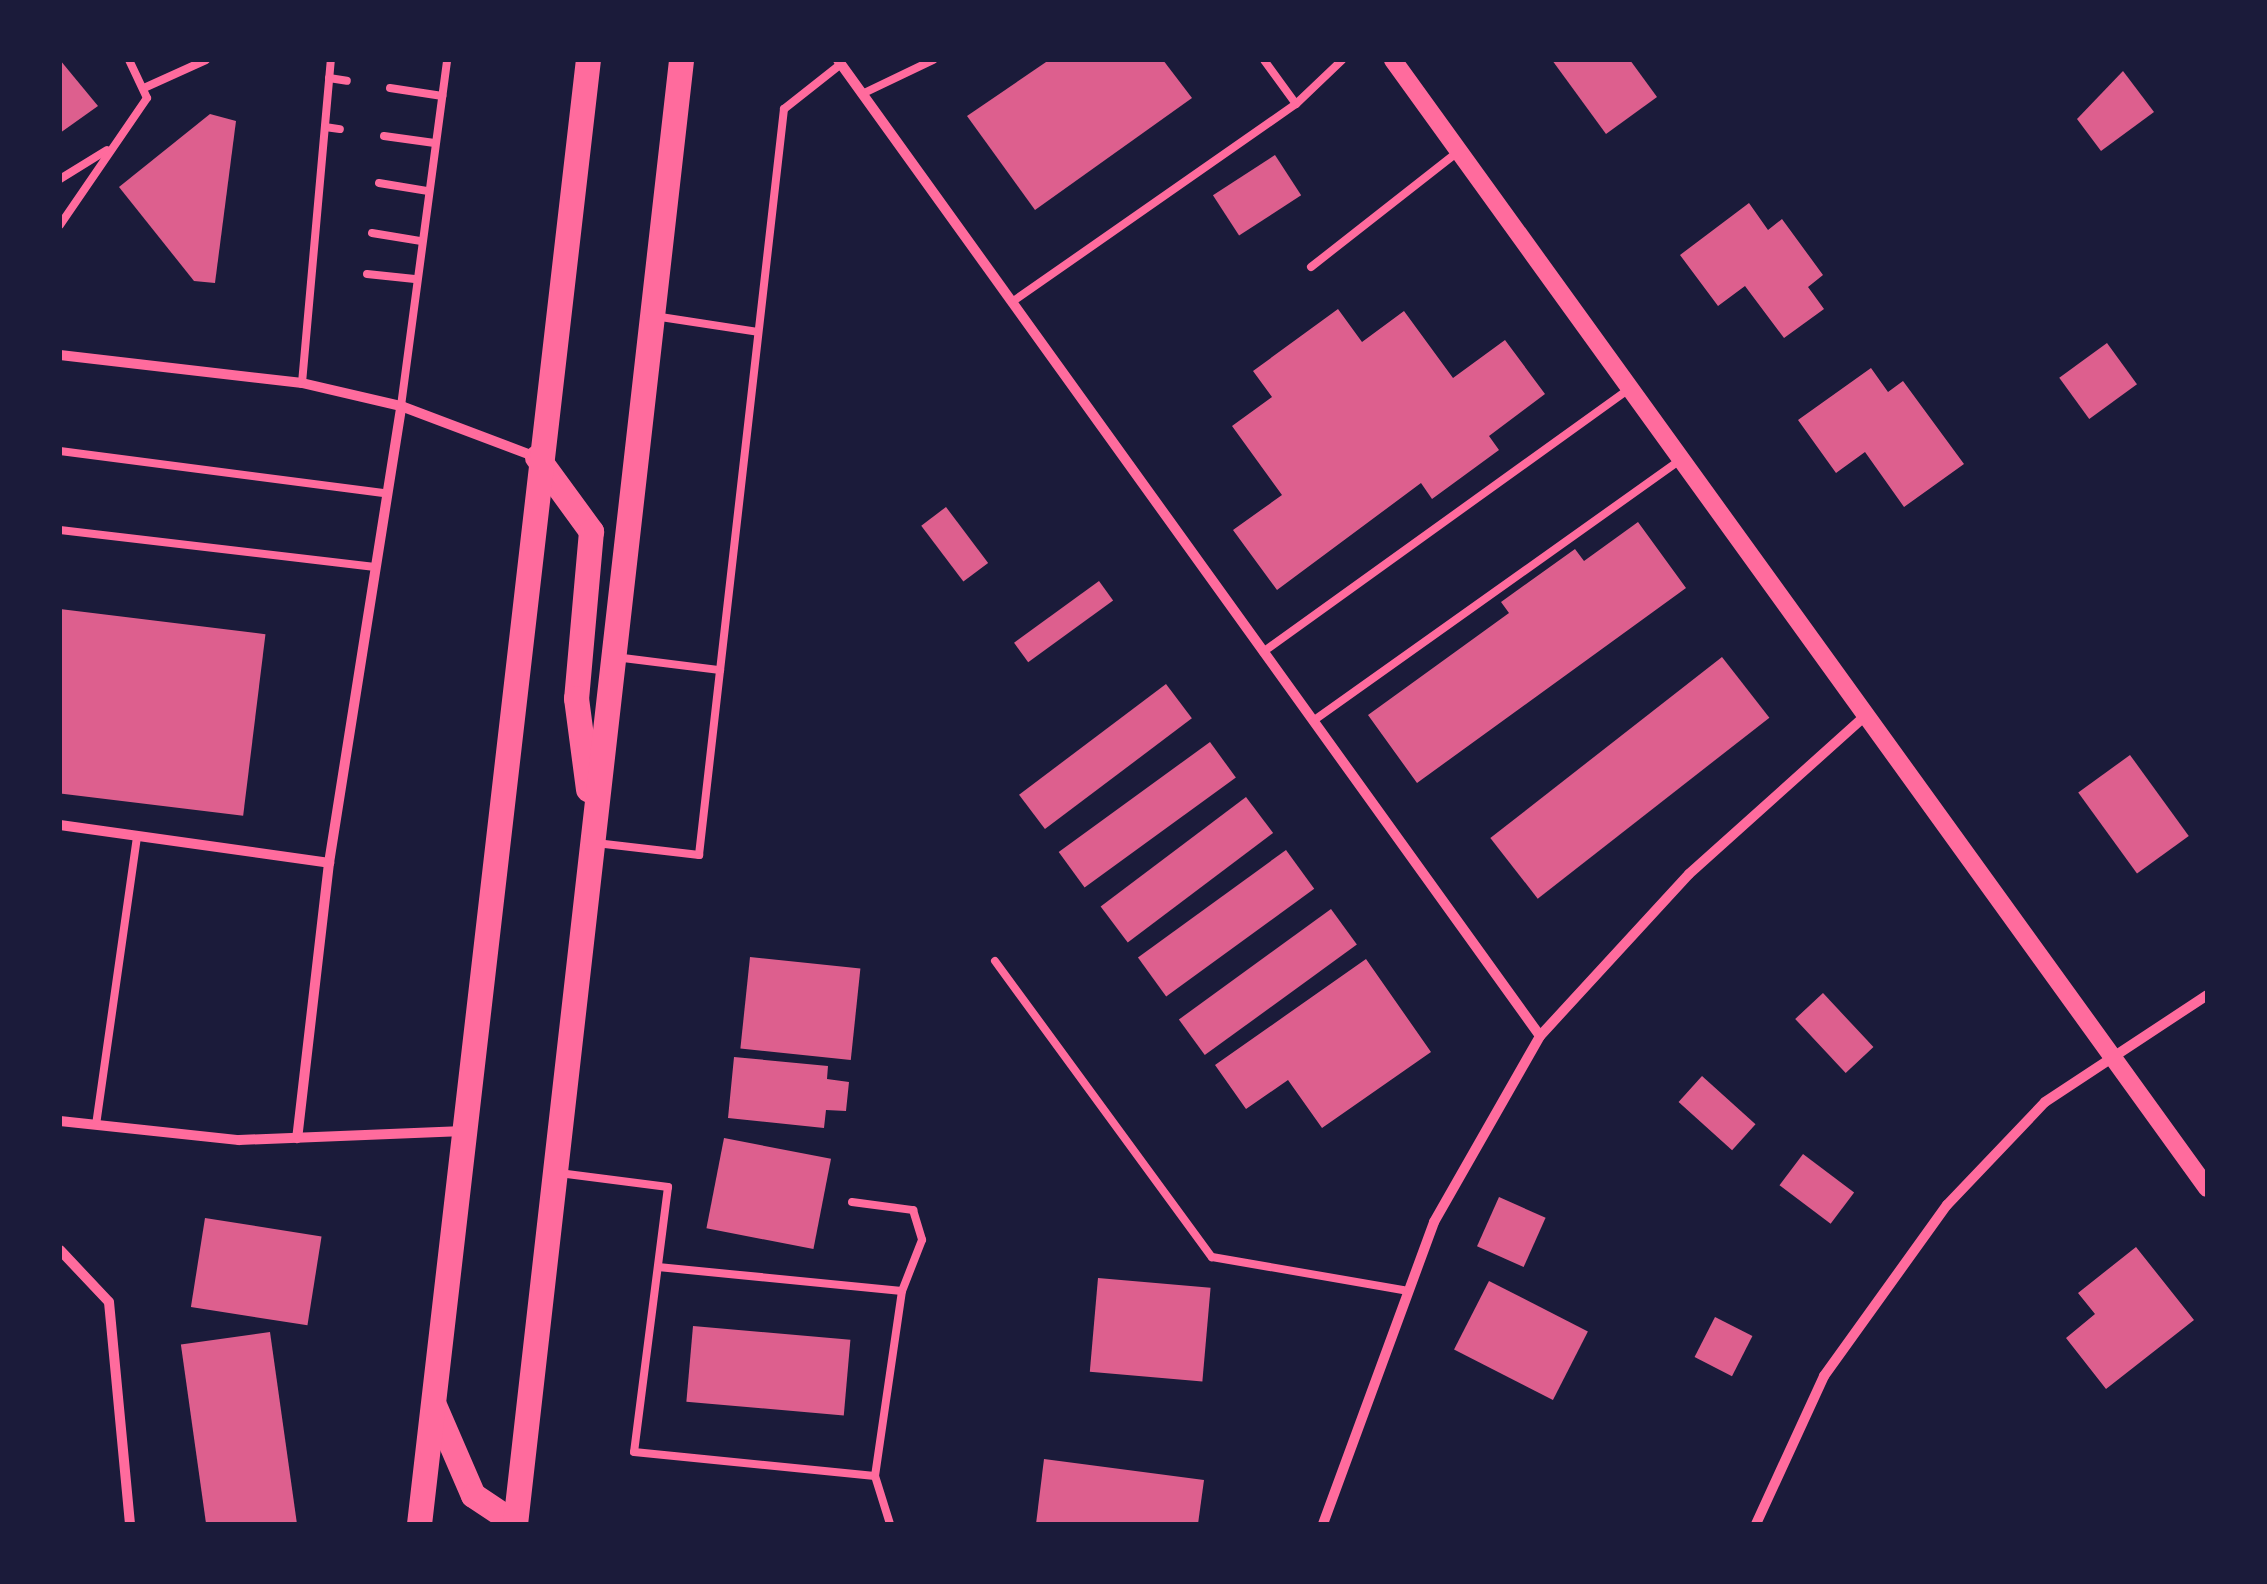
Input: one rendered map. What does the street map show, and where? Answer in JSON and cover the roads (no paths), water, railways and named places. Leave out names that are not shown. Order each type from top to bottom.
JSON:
[{"type":"main road","points":[[418,1524],[465,1130],[537,457],[588,60]]},
{"type":"main road","points":[[432,1400],[473,1496],[515,1524],[681,60]]},
{"type":"main road","points":[[537,457],[590,532],[576,698],[592,836]]},
{"type":"street","points":[[1393,60],[2207,1188]]},
{"type":"street","points":[[839,62],[1540,1036]]},
{"type":"street","points":[[60,355],[302,383],[400,406],[537,457]]},
{"type":"street","points":[[297,1138],[329,864],[383,493],[400,406]]},
{"type":"street","points":[[1322,1524],[1404,1290],[1472,1145],[1540,1036],[1688,874],[1866,715]]},
{"type":"street","points":[[60,824],[329,864]]},
{"type":"street","points":[[1756,1524],[1824,1376],[1880,1289],[1995,1150],[2112,1056],[2207,996]]},
{"type":"street","points":[[60,1121],[297,1138],[465,1130]]},
{"type":"street","points":[[60,1250],[109,1302],[130,1524]]},
{"type":"street","points":[[515,1524],[522,1524]]},
{"type":"lane","points":[[60,225],[147,98],[129,60]]},
{"type":"lane","points":[[144,88],[206,60]]},
{"type":"lane","points":[[302,383],[331,60]]},
{"type":"lane","points":[[400,406],[447,60]]},
{"type":"lane","points":[[1264,60],[1296,104]]},
{"type":"lane","points":[[1012,302],[1296,104],[1342,60]]},
{"type":"lane","points":[[862,94],[928,61]]},
{"type":"lane","points":[[592,836],[699,856],[784,110],[839,62]]},
{"type":"lane","points":[[329,78],[347,81]]},
{"type":"lane","points":[[390,88],[442,96]]},
{"type":"lane","points":[[325,127],[340,129]]},
{"type":"lane","points":[[384,136],[435,144]]},
{"type":"lane","points":[[60,180],[112,147]]},
{"type":"lane","points":[[1310,267],[1459,151]]},
{"type":"lane","points":[[320,175],[334,177]]},
{"type":"lane","points":[[379,182],[428,191]]},
{"type":"lane","points":[[316,223],[328,226]]},
{"type":"lane","points":[[372,232],[421,241]]},
{"type":"lane","points":[[312,267],[323,268]]},
{"type":"lane","points":[[367,274],[416,278]]},
{"type":"lane","points":[[652,315],[758,332]]},
{"type":"lane","points":[[1263,652],[1630,388]]},
{"type":"lane","points":[[60,451],[383,493]]},
{"type":"lane","points":[[1313,721],[1682,459]]},
{"type":"lane","points":[[60,530],[373,567]]},
{"type":"lane","points":[[613,656],[720,670]]},
{"type":"lane","points":[[96,1125],[138,836]]},
{"type":"lane","points":[[995,960],[1212,1257],[1404,1290]]},
{"type":"lane","points":[[554,1173],[668,1187],[634,1452],[876,1476]]},
{"type":"lane","points":[[852,1202],[913,1210],[922,1240],[902,1290],[876,1476],[890,1524]]},
{"type":"lane","points":[[658,1268],[902,1290]]}]
